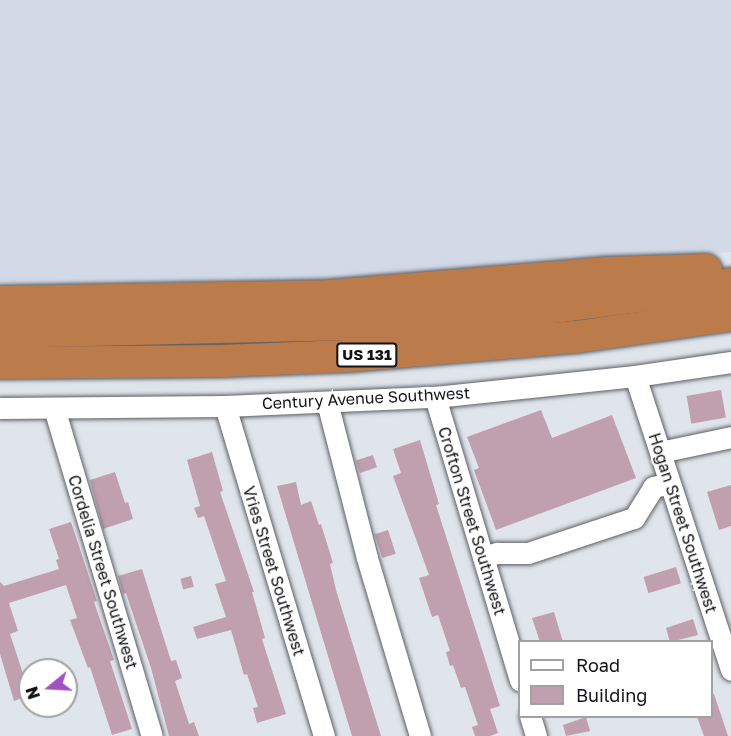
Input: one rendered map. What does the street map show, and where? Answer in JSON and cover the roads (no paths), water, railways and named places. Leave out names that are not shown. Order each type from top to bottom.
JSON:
[{"type":"highway","points":[[0,302],[329,296],[608,273],[731,269]]},
{"type":"highway","name":"US 131","points":[[0,332],[385,323],[524,312],[731,284]]},
{"type":"highway","name":"US 131","points":[[0,363],[221,361],[348,356],[576,337],[731,315]]},
{"type":"street","name":"Century Avenue Southwest","points":[[0,408],[225,406],[435,397],[635,376],[731,362]]},
{"type":"street","name":"Hogan Street Southwest","points":[[635,376],[731,670]]},
{"type":"street","name":"Crofton Street Southwest","points":[[435,397],[518,678]]},
{"type":"street","points":[[327,402],[367,558],[420,736]]},
{"type":"street","name":"Vries Street Southwest","points":[[225,406],[324,736]]},
{"type":"street","name":"Cordelia Street Southwest","points":[[54,408],[152,736]]},
{"type":"street","points":[[660,452],[731,437]]},
{"type":"street","points":[[483,557],[497,553],[528,553],[634,518],[653,487],[670,483]]},
{"type":"street","points":[[530,718],[536,736]]}]
